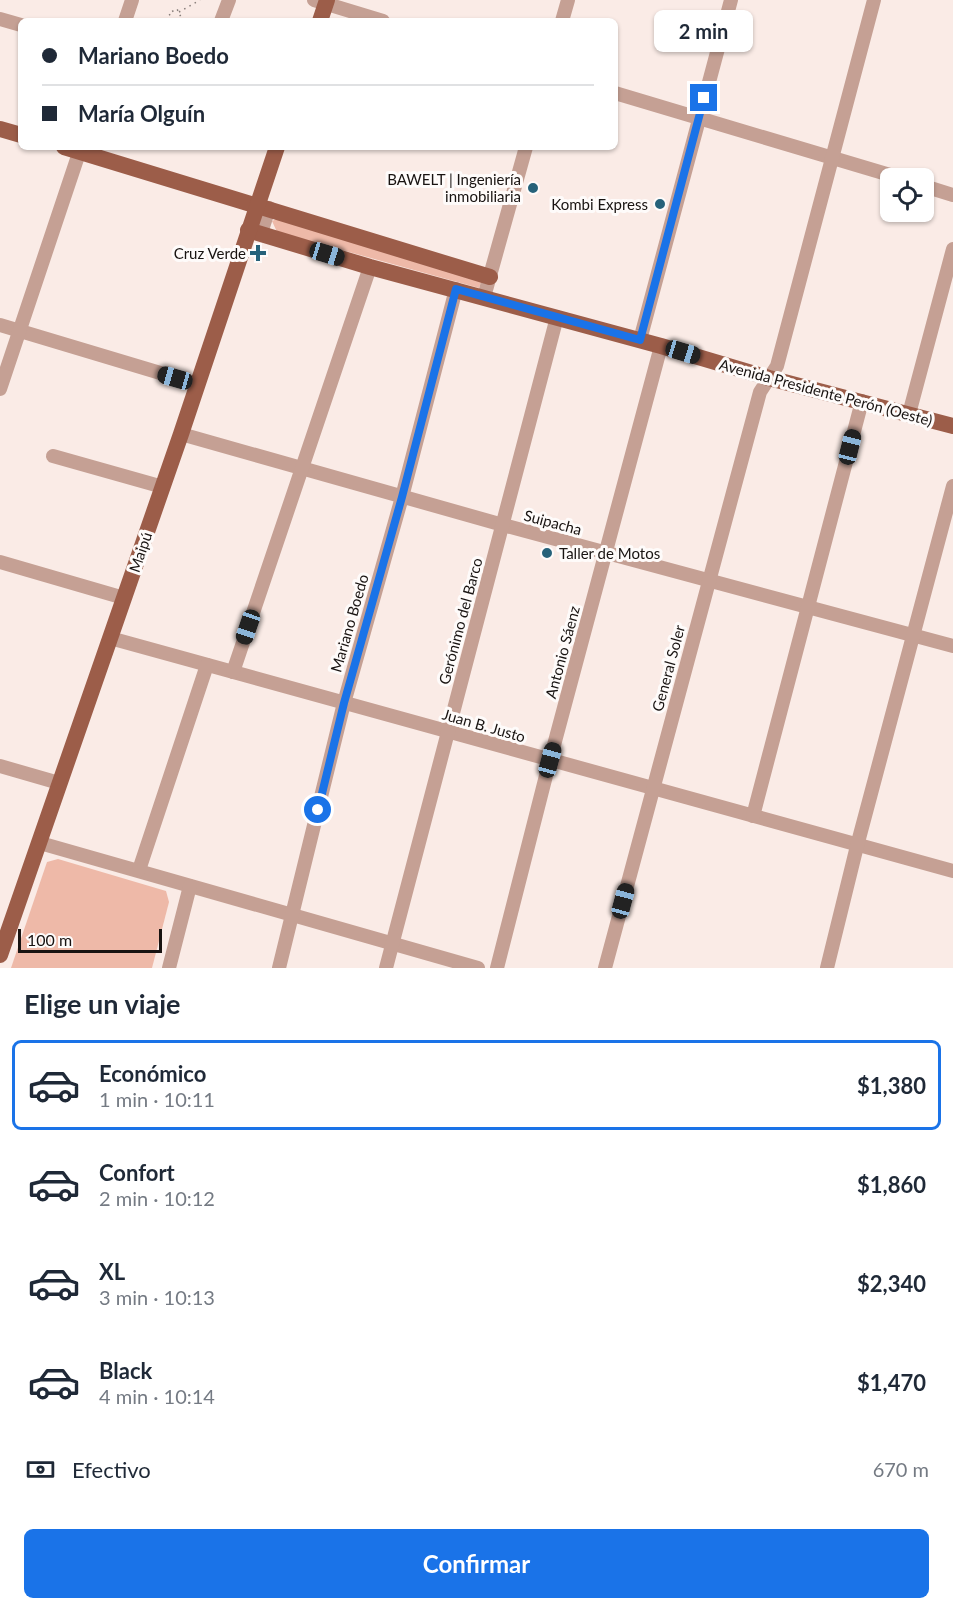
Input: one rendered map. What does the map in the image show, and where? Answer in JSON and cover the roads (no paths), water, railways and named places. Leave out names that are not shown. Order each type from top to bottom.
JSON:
[{"type":"main road","points":[[320,18],[322,1]]},
{"type":"main road","points":[[0,129],[18,134]]},
{"type":"main road","points":[[81,150],[489,277]]},
{"type":"main road","name":"Maipú","points":[[0,955],[197,384],[255,232],[276,150]]},
{"type":"main road","name":"Avenida Presidente Perón (Oeste)","points":[[255,232],[370,267],[640,340],[769,378],[953,426]]},
{"type":"street","points":[[126,18],[132,0]]},
{"type":"street","points":[[222,18],[229,0]]},
{"type":"street","points":[[563,18],[568,0]]},
{"type":"street","points":[[640,340],[731,0]]},
{"type":"street","name":"General Soler","points":[[605,968],[759,392],[777,366],[874,0]]},
{"type":"street","points":[[322,1],[373,18]]},
{"type":"street","points":[[0,19],[18,24]]},
{"type":"street","points":[[618,94],[880,172]]},
{"type":"street","points":[[0,389],[74,150]]},
{"type":"street","points":[[484,297],[525,150]]},
{"type":"street","points":[[934,189],[953,195]]},
{"type":"street","points":[[909,414],[953,249]]},
{"type":"street","points":[[233,672],[370,267]]},
{"type":"street","name":"Mariano Boedo","points":[[279,968],[344,703],[402,497],[456,289]]},
{"type":"street","name":"Gerónimo del Barco","points":[[386,968],[557,317]]},
{"type":"street","points":[[0,325],[197,384]]},
{"type":"street","name":"Antonio Sáenz","points":[[497,968],[661,346]]},
{"type":"street","points":[[753,816],[862,402]]},
{"type":"street","name":"Suipacha","points":[[181,434],[503,525],[953,646]]},
{"type":"street","points":[[53,456],[163,487]]},
{"type":"street","points":[[827,968],[857,846],[953,486]]},
{"type":"street","points":[[0,562],[124,598]]},
{"type":"street","name":"Juan B. Justo","points":[[110,638],[953,871]]},
{"type":"street","points":[[140,870],[207,664]]},
{"type":"street","points":[[0,766],[59,783]]},
{"type":"street","points":[[40,843],[478,968]]},
{"type":"street","points":[[169,968],[190,886]]},
{"type":"place","name":"BAWELT | Ingeniería inmobiliaria","points":[[533,188]]},
{"type":"place","name":"Kombi Express","points":[[660,204]]},
{"type":"place","name":"Cruz Verde","points":[[258,253]]},
{"type":"place","name":"Taller de Motos","points":[[547,553]]}]
